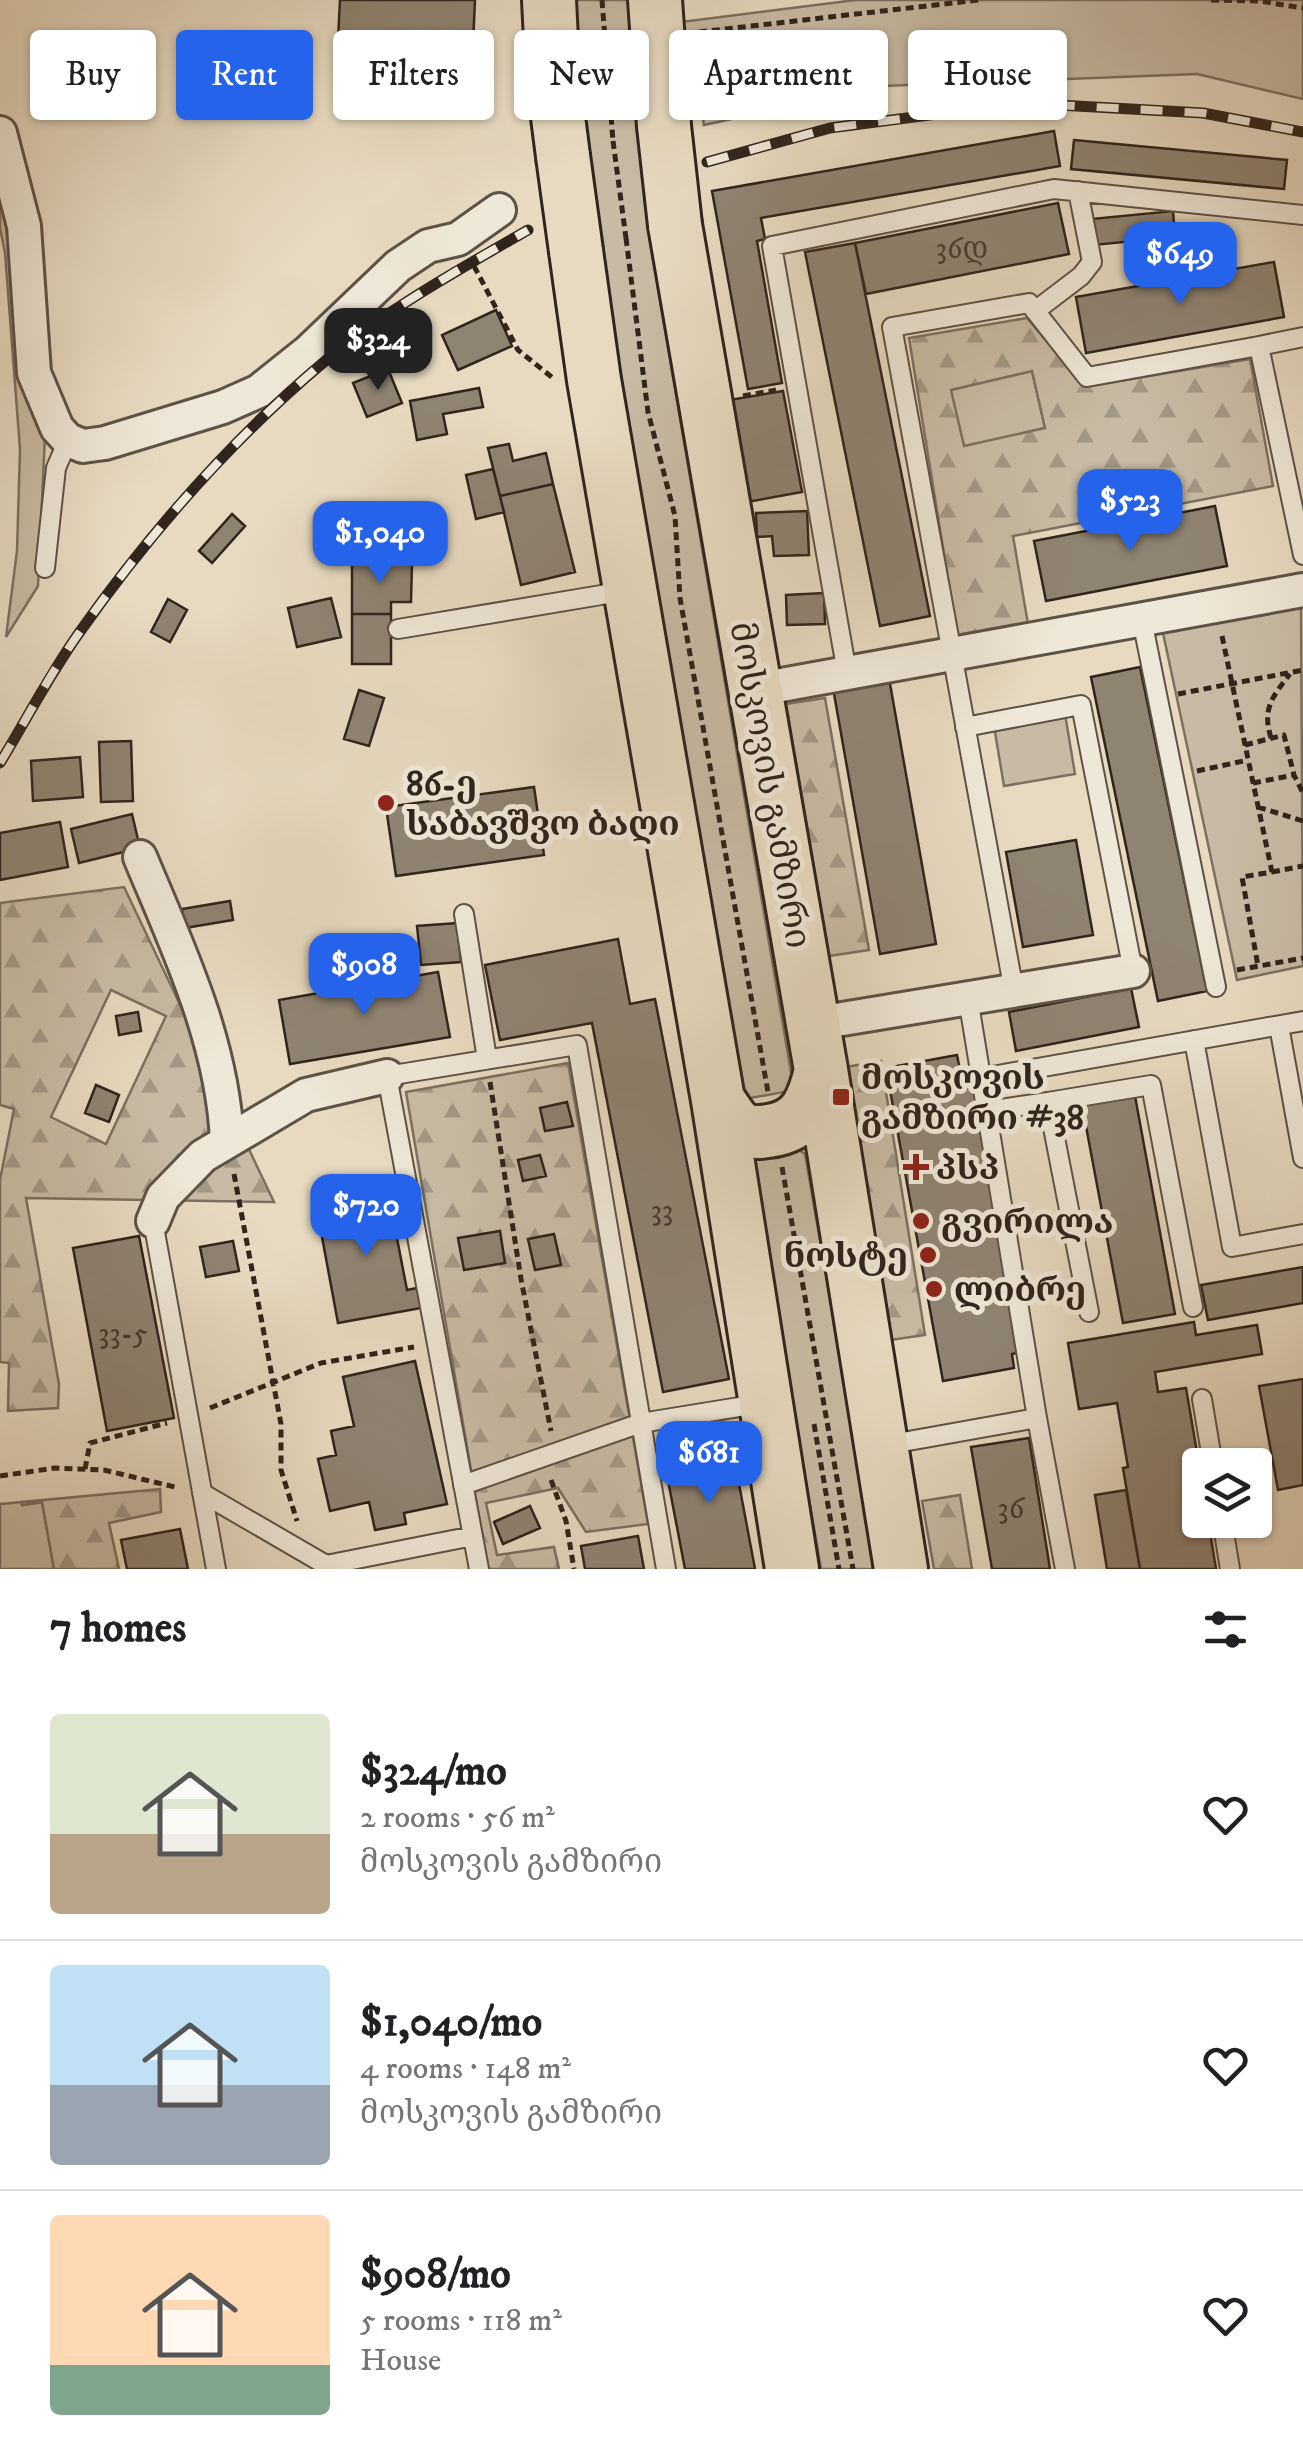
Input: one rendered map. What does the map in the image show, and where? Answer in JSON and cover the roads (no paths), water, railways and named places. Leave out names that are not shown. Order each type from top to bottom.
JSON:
[{"type":"main road","points":[[549,0],[552,78],[576,251],[792,1569]]},
{"type":"main road","name":"მოსკოვის გამზირი","points":[[655,0],[664,126],[650,231],[754,690],[817,1047],[901,1569]]},
{"type":"main road","points":[[718,1100],[736,1125],[751,1132],[792,1125],[815,1098],[817,1047]]},
{"type":"street","points":[[0,133],[24,226],[34,373],[60,428],[83,446],[105,443],[223,407],[259,391],[398,266],[428,246],[458,239],[499,210]]},
{"type":"street","points":[[754,690],[1303,590]]},
{"type":"street","points":[[140,857],[208,1032],[226,1102],[227,1142]]},
{"type":"street","points":[[817,1047],[968,998],[1133,970]]},
{"type":"street","points":[[153,1221],[163,1197],[203,1156],[306,1095],[387,1076]]},
{"type":"lane","points":[[848,673],[772,246],[1054,189],[1303,215]]},
{"type":"lane","points":[[1035,311],[1081,276],[1092,262],[1078,191]]},
{"type":"lane","points":[[1014,990],[892,327],[1029,303],[1087,376],[1303,336]]},
{"type":"lane","points":[[1260,346],[1303,555]]},
{"type":"lane","points":[[46,568],[60,428]]},
{"type":"lane","points":[[398,629],[630,591]]},
{"type":"lane","points":[[1142,620],[1215,981]]},
{"type":"lane","points":[[965,728],[1081,705],[1133,970]]},
{"type":"lane","points":[[464,914],[487,1059]]},
{"type":"lane","points":[[968,998],[1065,1569]]},
{"type":"lane","points":[[981,1078],[1303,1021]]},
{"type":"lane","points":[[1279,1026],[1303,1158]]},
{"type":"lane","points":[[1194,1040],[1232,1247],[1303,1234]]},
{"type":"lane","points":[[479,1569],[387,1076],[577,1044],[666,1569]]},
{"type":"lane","points":[[986,1111],[1151,1085],[1192,1307]]},
{"type":"lane","points":[[1048,1102],[1090,1312]]},
{"type":"lane","points":[[153,1221],[216,1569]]},
{"type":"lane","points":[[1202,1399],[1210,1448]]},
{"type":"lane","points":[[463,1485],[641,1422],[764,1403]]},
{"type":"lane","points":[[881,1446],[1038,1418]]},
{"type":"lane","points":[[202,1493],[326,1564],[472,1536]]},
{"type":"lane","points":[[1225,1538],[1230,1569]]},
{"type":"railway","points":[[707,162],[830,128],[1022,103],[1203,113],[1303,132]]},
{"type":"railway","points":[[0,763],[58,665],[106,596],[163,524],[256,423],[372,325],[528,230]]},
{"type":"place","name":"86-ე საბავშვო ბაღი","points":[[386,803]]},
{"type":"place","name":"მოსკოვის გამზირი #38","points":[[841,1097]]},
{"type":"place","name":"პსპ","points":[[916,1167]]},
{"type":"place","name":"გვირილა","points":[[921,1221]]},
{"type":"place","name":"ნოსტე","points":[[928,1255]]},
{"type":"place","name":"ლიბრე","points":[[934,1289]]}]
